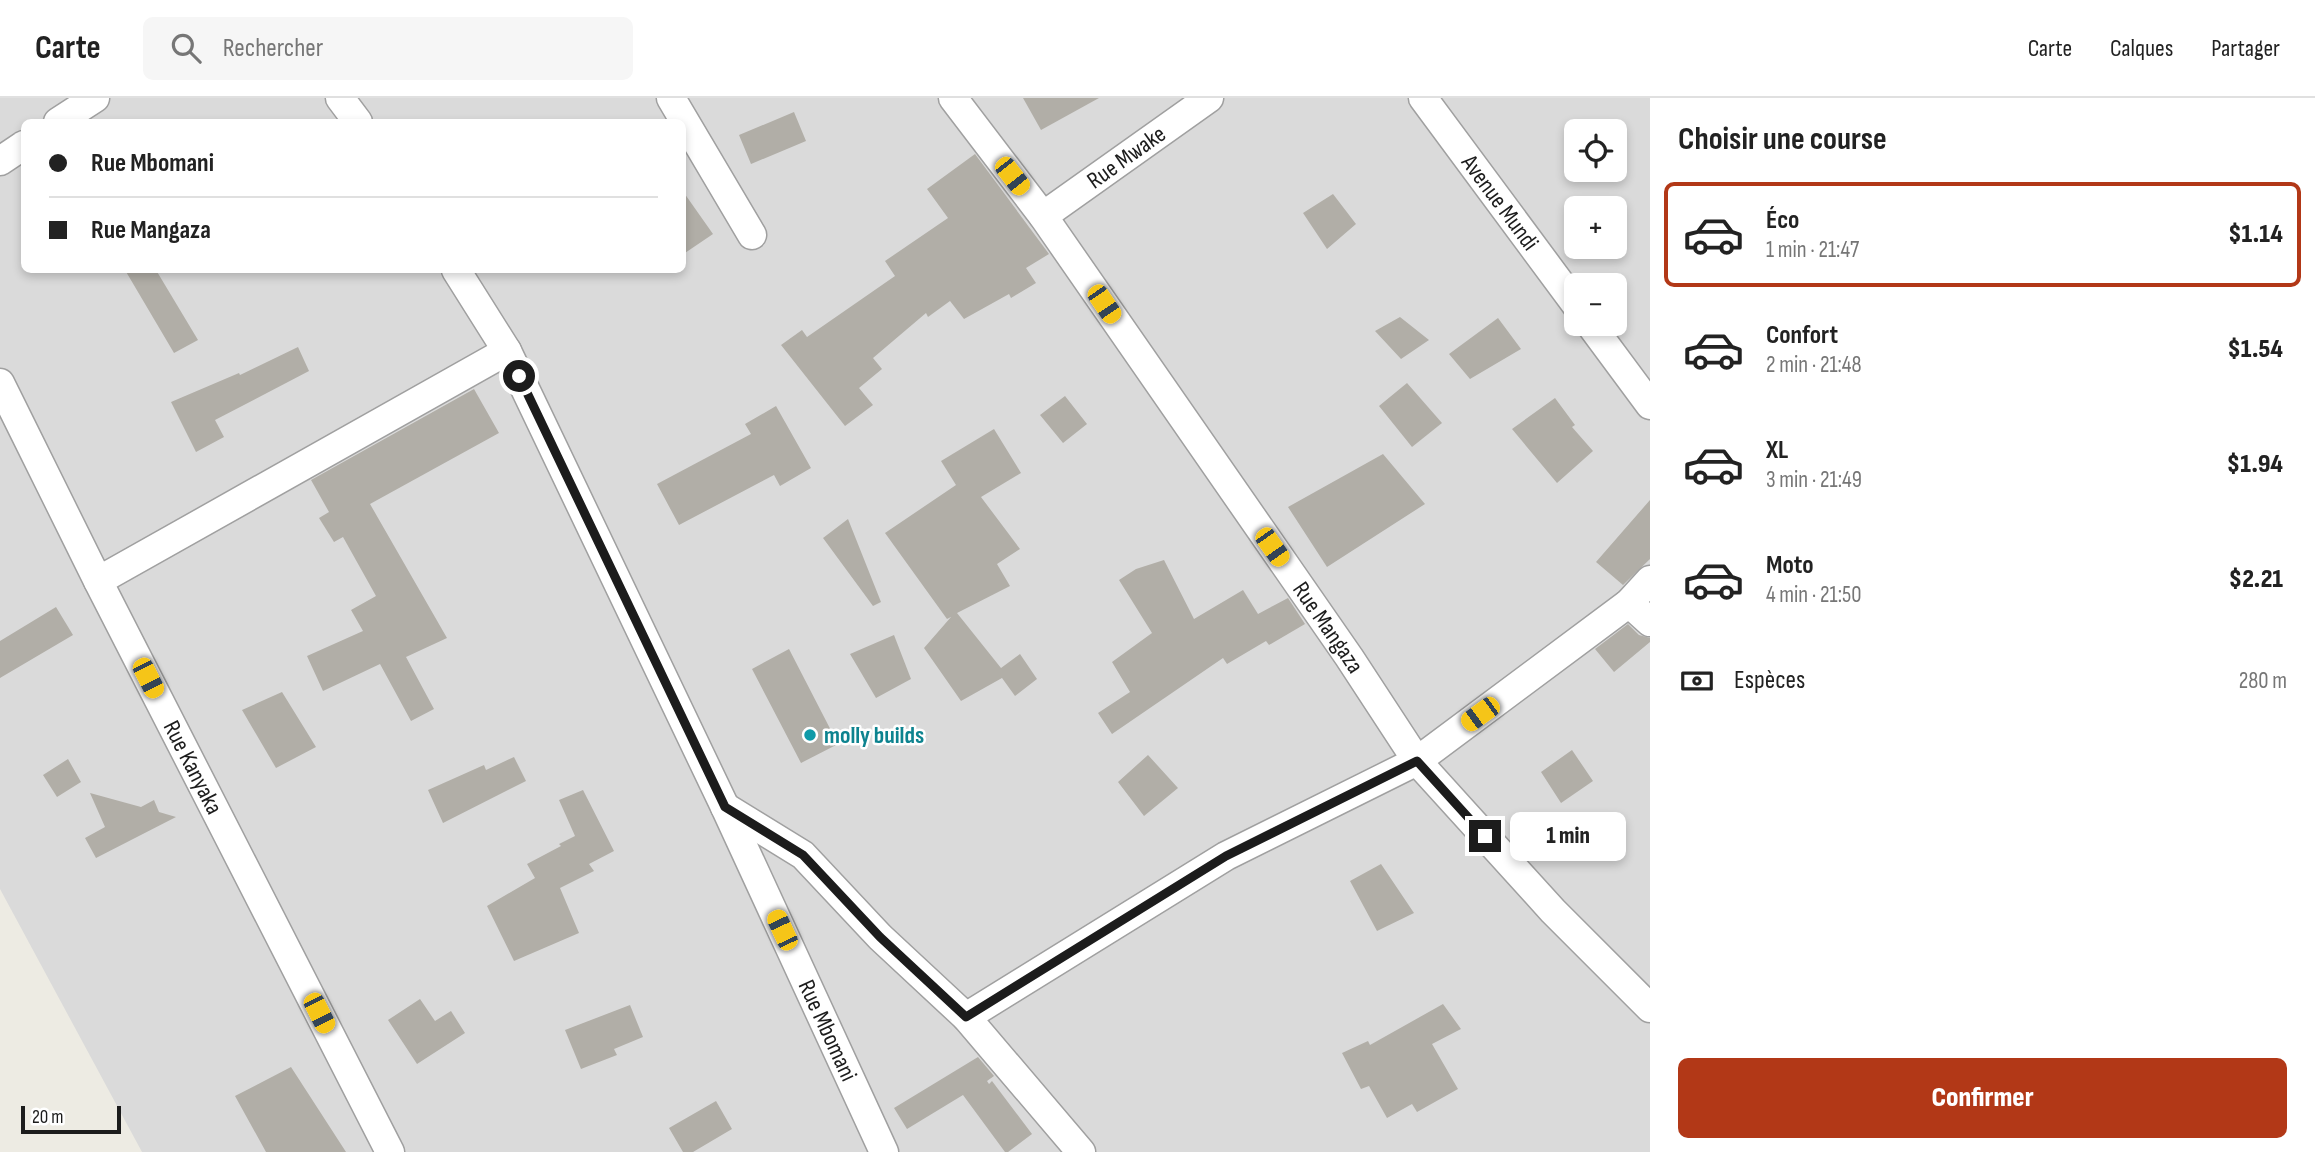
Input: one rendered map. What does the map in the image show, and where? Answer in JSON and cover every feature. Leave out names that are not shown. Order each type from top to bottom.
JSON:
[{"type":"street","points":[[63,119],[95,98]]},
{"type":"street","points":[[340,98],[356,119]]},
{"type":"street","points":[[671,98],[683,119]]},
{"type":"street","name":"Rue Mangaza","points":[[953,98],[1043,216],[1349,657],[1417,761],[1553,911],[1650,1008]]},
{"type":"street","name":"Rue Mwake","points":[[1043,216],[1209,98]]},
{"type":"street","name":"Avenue Mundi","points":[[1423,98],[1564,288]]},
{"type":"street","points":[[686,123],[752,235]]},
{"type":"street","points":[[0,161],[21,147]]},
{"type":"street","name":"Rue Mbomani","points":[[458,273],[507,351],[725,807],[884,1152]]},
{"type":"street","points":[[1599,336],[1650,405]]},
{"type":"street","points":[[98,581],[507,351]]},
{"type":"street","name":"Rue Kanyaka","points":[[0,383],[98,581],[390,1152]]},
{"type":"street","points":[[966,1017],[1226,856],[1417,761],[1629,603],[1650,580]]},
{"type":"street","points":[[1629,603],[1650,622]]},
{"type":"street","points":[[725,807],[803,855],[880,937],[966,1017],[1081,1152]]},
{"type":"shaded area","points":[[0,98],[1650,98],[1650,1152],[142,1152],[0,889]]},
{"type":"building","points":[[1023,98],[1099,98],[1041,130]]},
{"type":"building","points":[[794,112],[806,141],[751,164],[739,135]]},
{"type":"building","points":[[975,154],[1049,254],[1026,268],[1036,283],[1011,298],[1009,294],[964,319],[950,301],[928,317],[926,313],[873,358],[882,369],[859,388],[873,405],[845,426],[781,345],[802,330],[807,337],[895,276],[885,261],[948,218],[927,189]]},
{"type":"building","points":[[1333,194],[1356,224],[1327,249],[1303,213]]},
{"type":"building","points":[[686,196],[713,234],[686,252]]},
{"type":"building","points":[[127,273],[158,273],[198,340],[174,353]]},
{"type":"building","points":[[1400,317],[1429,340],[1401,359],[1375,331]]},
{"type":"building","points":[[1498,318],[1521,349],[1470,379],[1449,354]]},
{"type":"building","points":[[298,347],[309,371],[215,420],[224,437],[196,452],[171,402],[239,373],[240,375]]},
{"type":"building","points":[[1407,383],[1442,423],[1412,447],[1379,406]]},
{"type":"building","points":[[474,389],[499,433],[370,504],[447,638],[406,657],[434,709],[411,721],[380,664],[323,691],[307,656],[363,631],[351,610],[376,596],[343,537],[334,542],[319,518],[329,512],[311,480]]},
{"type":"building","points":[[1065,396],[1087,424],[1063,443],[1040,415]]},
{"type":"building","points":[[1555,398],[1575,425],[1572,427],[1593,451],[1557,483],[1512,429]]},
{"type":"building","points":[[776,406],[811,468],[780,486],[774,475],[679,525],[657,484],[751,434],[745,424]]},
{"type":"building","points":[[994,429],[1021,473],[981,497],[1020,549],[997,564],[1010,586],[957,613],[1001,668],[1020,654],[1037,679],[1015,696],[1002,678],[961,701],[924,648],[951,617],[947,619],[885,533],[956,485],[941,461]]},
{"type":"building","points":[[1383,454],[1425,504],[1327,567],[1288,507]]},
{"type":"building","points":[[1650,500],[1650,559],[1623,585],[1596,562]]},
{"type":"building","points":[[848,519],[881,602],[873,606],[823,538]]},
{"type":"building","points":[[1164,560],[1194,619],[1243,590],[1258,614],[1288,598],[1305,624],[1269,645],[1266,641],[1227,664],[1223,658],[1112,734],[1098,713],[1130,692],[1112,662],[1152,633],[1119,580],[1136,569]]},
{"type":"building","points":[[56,607],[73,635],[0,678],[0,641]]},
{"type":"building","points":[[1628,624],[1639,635],[1650,638],[1650,642],[1614,672],[1595,649]]},
{"type":"building","points":[[894,635],[911,679],[876,698],[850,654]]},
{"type":"building","points":[[789,649],[838,744],[801,763],[752,669]]},
{"type":"building","points":[[282,692],[316,747],[276,768],[242,710]]},
{"type":"building","points":[[1572,750],[1593,781],[1561,803],[1541,772]]},
{"type":"building","points":[[1148,755],[1178,788],[1144,816],[1118,782]]},
{"type":"building","points":[[514,757],[526,781],[443,823],[428,790],[484,765],[486,770]]},
{"type":"building","points":[[68,759],[81,782],[57,797],[43,775]]},
{"type":"building","points":[[583,790],[614,851],[589,864],[594,871],[560,888],[579,933],[514,961],[487,906],[535,878],[527,864],[575,836],[559,800]]},
{"type":"building","points":[[90,793],[141,807],[154,800],[159,812],[176,817],[96,858],[85,838],[105,827]]},
{"type":"building","points":[[1381,864],[1414,913],[1377,931],[1350,881]]},
{"type":"building","points":[[420,999],[435,1021],[451,1011],[465,1033],[417,1064],[388,1020]]},
{"type":"building","points":[[1443,1004],[1461,1029],[1432,1044],[1458,1089],[1417,1112],[1412,1104],[1387,1118],[1369,1086],[1361,1089],[1342,1053],[1368,1041],[1370,1045]]},
{"type":"building","points":[[630,1005],[643,1037],[614,1049],[617,1055],[581,1069],[565,1030]]},
{"type":"building","points":[[978,1057],[994,1076],[987,1081],[989,1084],[992,1081],[1032,1134],[1005,1152],[963,1095],[907,1129],[894,1108]]},
{"type":"building","points":[[291,1067],[346,1152],[266,1152],[235,1096]]},
{"type":"building","points":[[716,1101],[732,1129],[693,1152],[683,1152],[669,1128]]},
{"type":"place","name":"molly builds","points":[[810,735]]},
{"type":"route","points":[[519,376],[725,807],[803,855],[880,937],[966,1017],[1226,856],[1417,761],[1485,836]]}]
